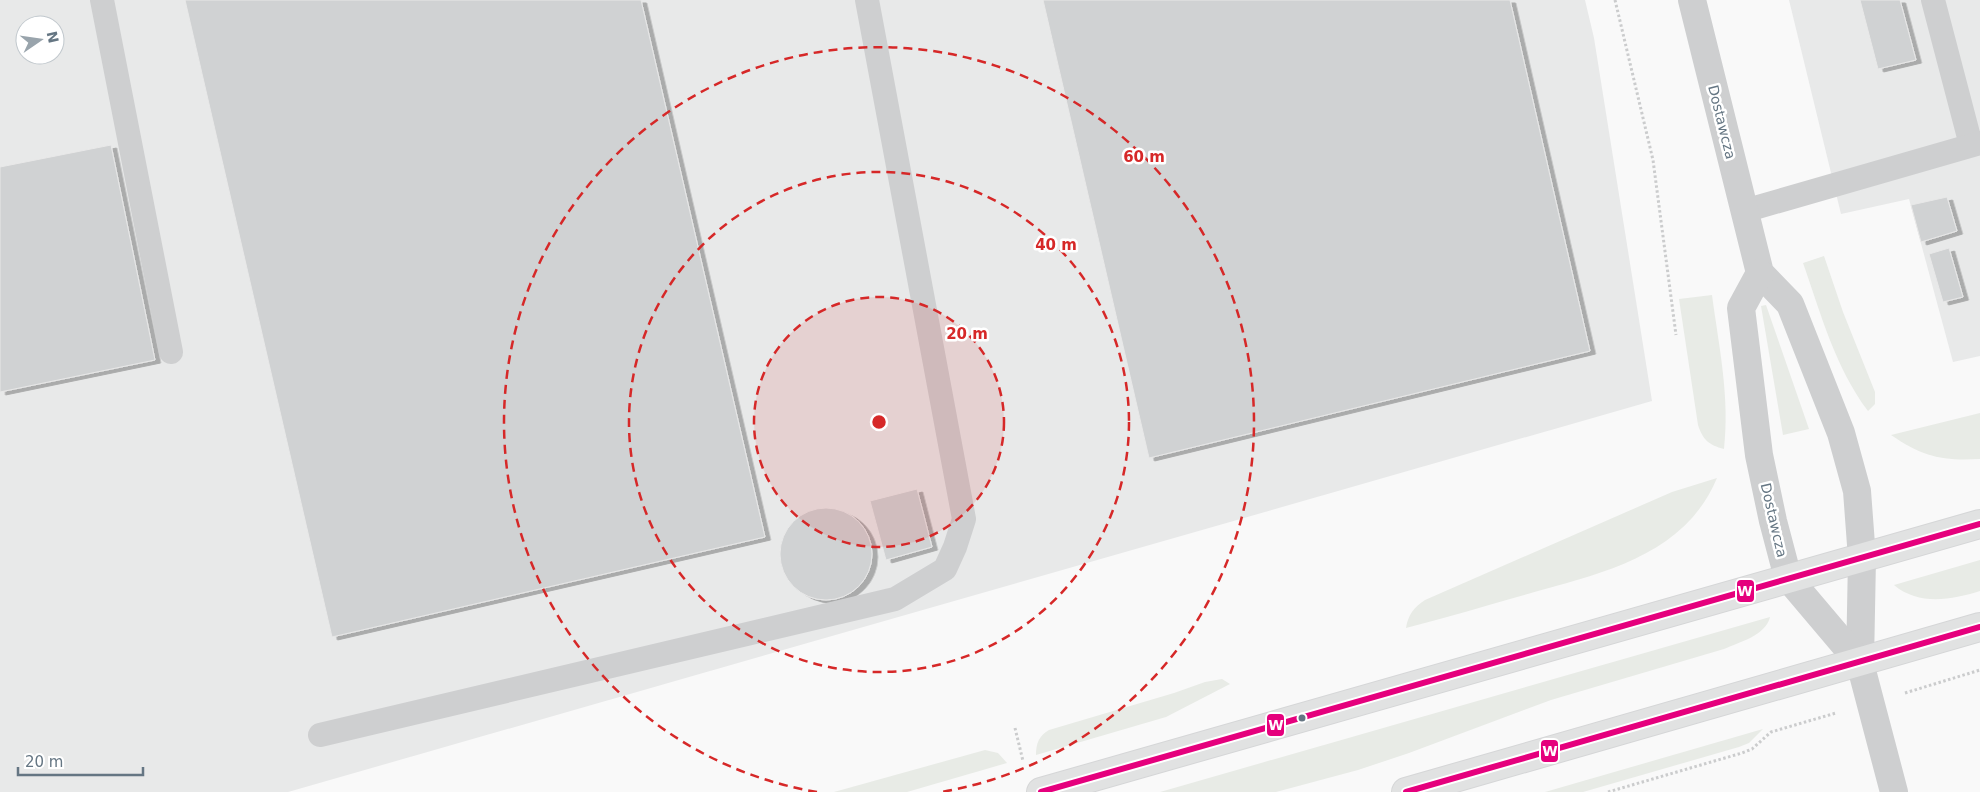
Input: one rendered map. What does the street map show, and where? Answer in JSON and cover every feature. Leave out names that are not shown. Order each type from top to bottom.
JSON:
[{"type":"main road","points":[[1041,792],[1980,524]]},
{"type":"main road","points":[[1406,792],[1980,627]]},
{"type":"street","name":"Dostawcza","points":[[1692,0],[1760,273],[1790,304],[1841,433],[1857,491],[1862,558],[1860,663]]},
{"type":"street","name":"Dostawcza","points":[[1760,273],[1741,308],[1760,455],[1773,521],[1788,578],[1860,663]]},
{"type":"street","points":[[1860,663],[1894,792]]},
{"type":"lane","points":[[102,0],[171,352]]},
{"type":"lane","points":[[320,735],[895,599],[945,569],[955,547],[964,519],[867,0]]},
{"type":"lane","points":[[1744,211],[1826,185],[1976,144],[1933,0]]},
{"type":"path","points":[[1615,0],[1653,160],[1676,336]]},
{"type":"path","points":[[1608,792],[1742,754],[1752,749],[1771,732],[1980,670]]},
{"type":"shaded area","points":[[0,0],[1585,0],[1594,38],[1652,401],[288,792],[0,792]]},
{"type":"shaded area","points":[[1789,0],[1980,0],[1980,356],[1953,362],[1909,199],[1841,214]]},
{"type":"shaded area","points":[[1824,256],[1843,312],[1875,392],[1875,404],[1868,411],[1846,376],[1830,340],[1803,263]]},
{"type":"shaded area","points":[[1712,295],[1725,391],[1724,449],[1714,446],[1707,441],[1698,425],[1679,299]]},
{"type":"shaded area","points":[[1766,305],[1809,429],[1783,435],[1761,306]]},
{"type":"shaded area","points":[[1980,413],[1980,459],[1955,459],[1933,456],[1913,448],[1891,435]]},
{"type":"shaded area","points":[[1717,478],[1703,504],[1685,526],[1663,543],[1639,557],[1586,577],[1406,628],[1412,612],[1425,600],[1672,492]]},
{"type":"shaded area","points":[[1980,560],[1980,591],[1947,599],[1936,599],[1914,596],[1894,585]]},
{"type":"shaded area","points":[[1770,617],[1768,623],[1758,633],[1745,641],[1724,649],[1551,700],[1358,770],[1276,792],[1160,792]]},
{"type":"shaded area","points":[[1222,679],[1230,684],[1166,717],[1036,755],[1039,740],[1049,730],[1205,682]]},
{"type":"shaded area","points":[[1763,729],[1749,743],[1739,747],[1583,792],[1545,792]]},
{"type":"shaded area","points":[[985,750],[998,753],[1007,763],[907,792],[834,792]]},
{"type":"building","points":[[185,0],[641,0],[765,537],[332,637]]},
{"type":"building","points":[[1043,0],[1510,0],[1590,351],[1149,458]]},
{"type":"building","points":[[1860,0],[1900,0],[1916,60],[1878,69]]},
{"type":"building","points":[[111,145],[155,360],[0,392],[0,167]]},
{"type":"building","points":[[1947,197],[1957,231],[1921,242],[1911,205]]},
{"type":"building","points":[[1949,248],[1963,297],[1943,302],[1929,254]]},
{"type":"building","points":[[917,489],[932,547],[886,560],[870,501]]},
{"type":"building","points":[[826,508],[844,511],[859,521],[869,536],[872,554],[869,572],[859,587],[844,597],[826,600],[808,597],[793,587],[783,572],[780,554],[783,536],[793,521],[808,511]]},
{"type":"transit line","name":"W","points":[[1041,792],[1980,524]]},
{"type":"transit line","name":"W","points":[[1406,792],[1980,627]]}]
